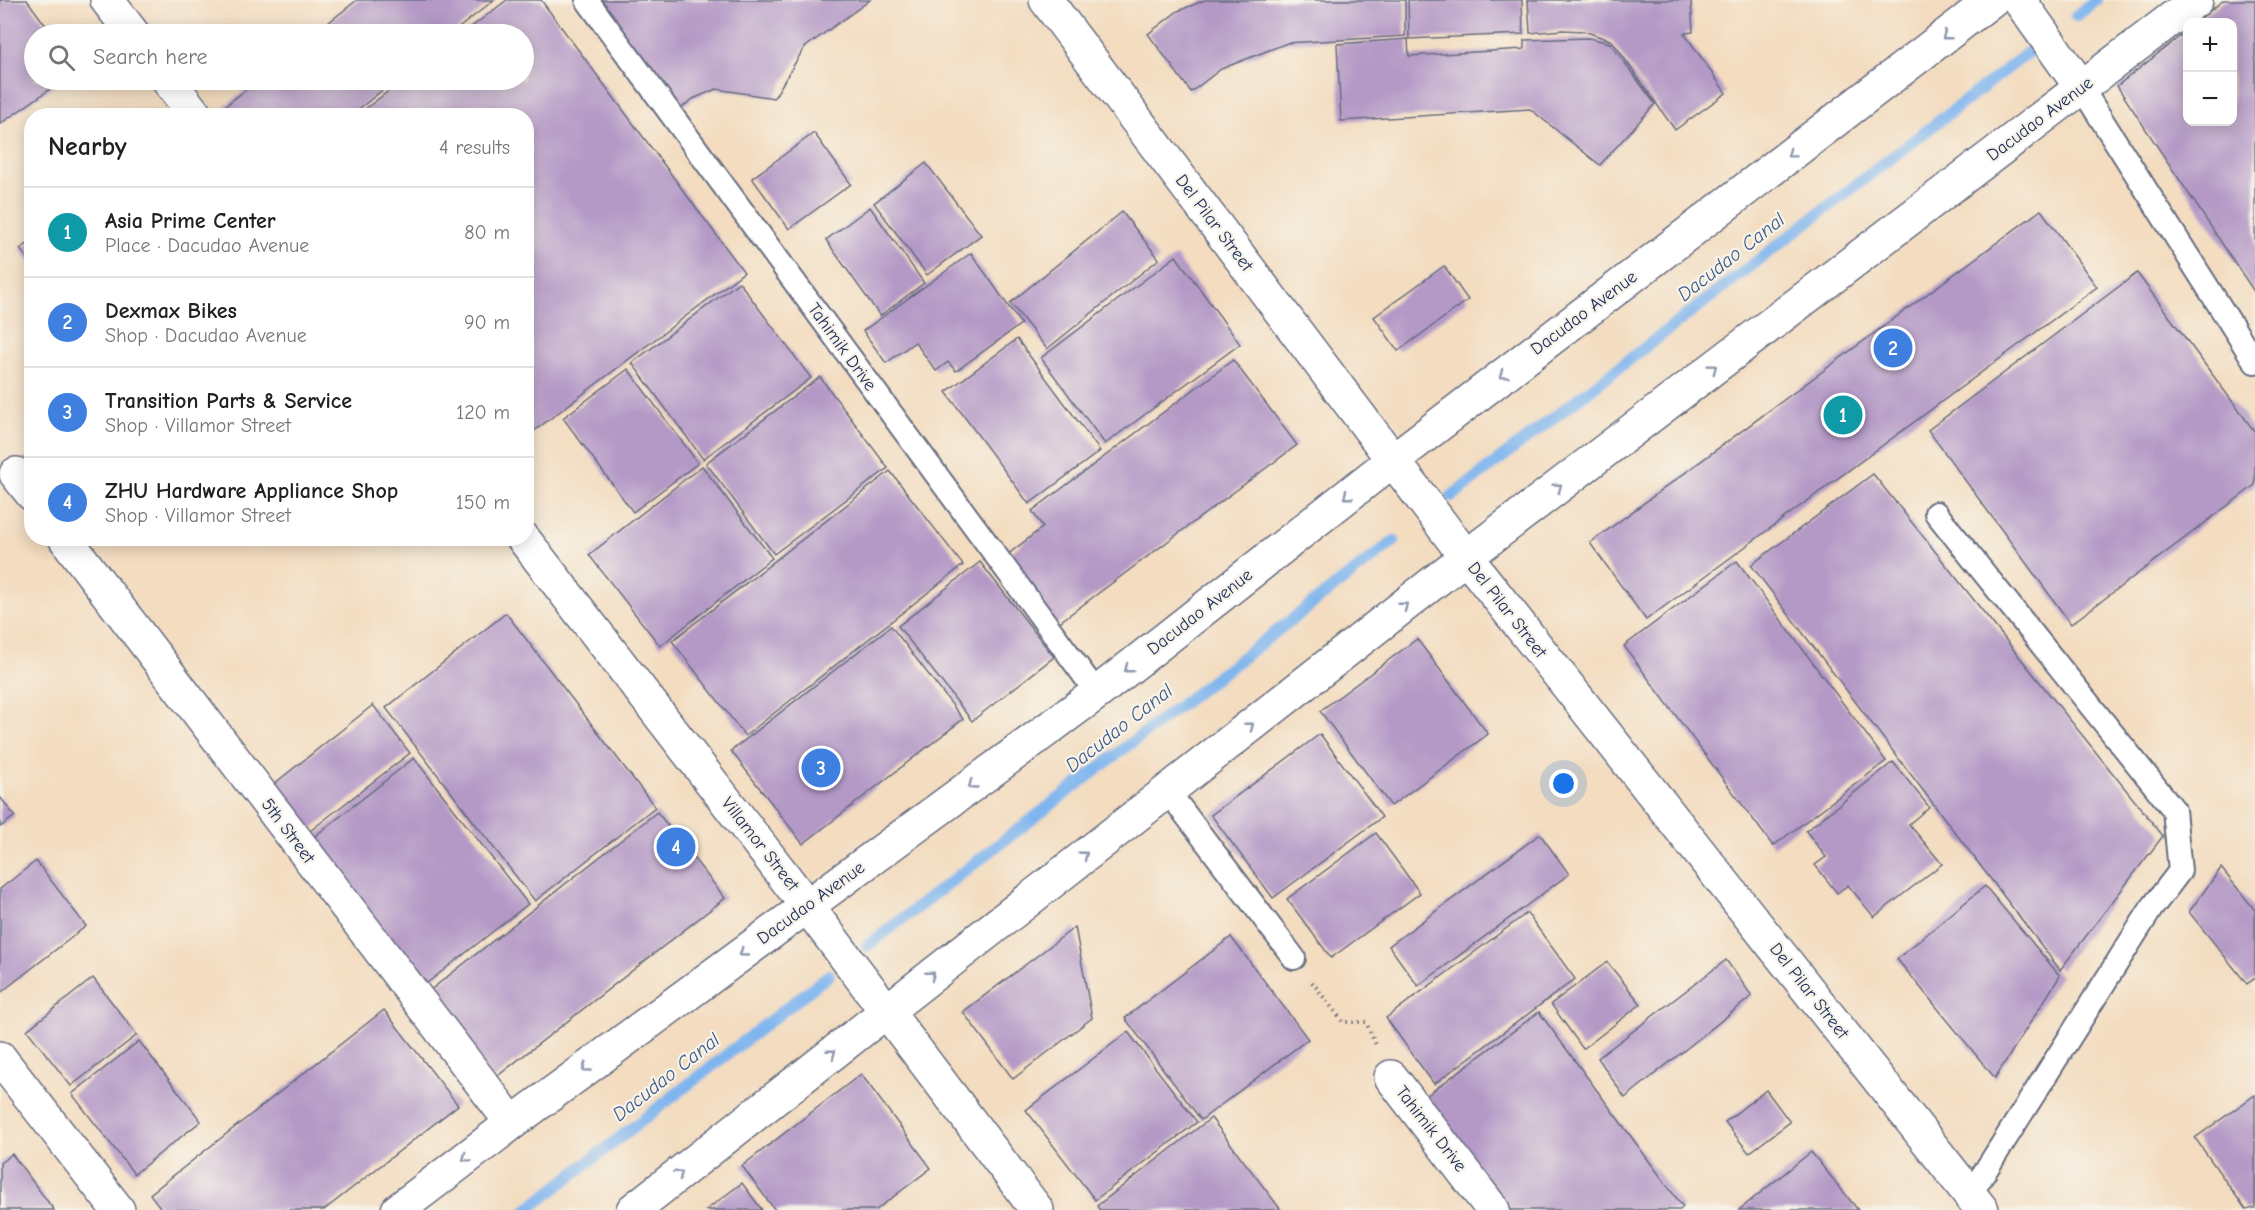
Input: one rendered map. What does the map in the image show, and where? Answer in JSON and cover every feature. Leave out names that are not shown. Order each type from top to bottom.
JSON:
[{"type":"main road","points":[[107,0],[125,24]]},
{"type":"main road","name":"Del Pilar Street","points":[[1046,0],[1466,557],[1976,1202]]},
{"type":"main road","name":"Dacudao Avenue","points":[[398,1210],[512,1123],[1097,693],[1393,460],[1992,0]]},
{"type":"main road","points":[[2019,0],[2081,87]]},
{"type":"main road","name":"Dacudao Avenue","points":[[633,1210],[1466,557],[2196,0]]},
{"type":"main road","points":[[176,90],[190,108]]},
{"type":"main road","name":"5th Street","points":[[71,546],[512,1123]]},
{"type":"main road","name":"Villamor Street","points":[[529,546],[807,906],[1037,1210]]},
{"type":"main road","points":[[0,1058],[118,1210]]},
{"type":"main road","name":"Tahimik Drive","points":[[1391,1077],[1493,1210]]},
{"type":"lane","name":"Tahimik Drive","points":[[586,0],[1097,693]]},
{"type":"lane","points":[[2081,87],[2255,362]]},
{"type":"lane","points":[[1936,513],[2174,810],[2180,871],[2151,909],[1976,1202]]},
{"type":"lane","points":[[1167,790],[1294,958]]},
{"type":"path","points":[[1294,958],[1343,1022],[1366,1022],[1391,1077]]},
{"type":"building","points":[[0,0],[27,0],[45,24],[24,24],[24,90],[49,90],[0,124]]},
{"type":"building","points":[[357,0],[494,0],[464,24],[327,24]]},
{"type":"building","points":[[507,0],[541,0],[744,272],[534,431],[534,108],[366,108],[390,90],[534,90],[534,24],[475,24]]},
{"type":"building","points":[[598,0],[870,0],[804,48],[774,98],[716,89],[693,99],[680,109]]},
{"type":"building","points":[[1205,0],[1405,0],[1405,36],[1287,43],[1221,69],[1191,92],[1148,34],[1178,11]]},
{"type":"building","points":[[1408,0],[1522,0],[1523,34],[1409,39]]},
{"type":"building","points":[[1528,0],[1691,0],[1693,32],[1684,33],[1726,93],[1675,130],[1612,41],[1584,31],[1562,30],[1530,33]]},
{"type":"building","points":[[2224,0],[2255,0],[2255,293],[2117,86],[2183,34],[2183,126],[2237,126],[2237,18],[2201,18]]},
{"type":"building","points":[[1589,38],[1610,43],[1655,104],[1600,165],[1530,109],[1341,121],[1337,44],[1408,39],[1409,56],[1524,49],[1524,40]]},
{"type":"building","points":[[245,90],[382,90],[360,108],[224,107]]},
{"type":"building","points":[[814,133],[851,184],[789,229],[752,178]]},
{"type":"building","points":[[926,163],[981,235],[927,275],[874,203]]},
{"type":"building","points":[[870,207],[924,283],[880,316],[826,240]]},
{"type":"building","points":[[2041,210],[2097,287],[1646,620],[1590,543]]},
{"type":"building","points":[[1122,212],[1159,259],[1047,349],[1010,303]]},
{"type":"building","points":[[971,253],[1021,324],[956,371],[948,362],[936,371],[915,342],[886,363],[863,331]]},
{"type":"building","points":[[1176,256],[1240,344],[1105,444],[1041,358]]},
{"type":"building","points":[[1444,266],[1468,300],[1398,351],[1374,317]]},
{"type":"building","points":[[2137,273],[2255,432],[2255,485],[2071,624],[1928,430]]},
{"type":"building","points":[[739,282],[811,378],[703,459],[632,363]]},
{"type":"building","points":[[1017,339],[1100,451],[1029,504],[946,392]]},
{"type":"building","points":[[1233,360],[1297,445],[1053,627],[1002,559],[1043,527],[1032,511]]},
{"type":"building","points":[[628,369],[698,463],[633,512],[563,418]]},
{"type":"building","points":[[820,377],[888,468],[774,554],[706,463]]},
{"type":"building","points":[[702,466],[772,558],[660,646],[589,555]]},
{"type":"building","points":[[890,471],[963,565],[745,736],[672,641]]},
{"type":"building","points":[[1873,474],[2163,836],[2060,970],[1751,565]]},
{"type":"building","points":[[1737,561],[1886,761],[1773,846],[1624,646]]},
{"type":"building","points":[[980,562],[1054,657],[972,721],[898,626]]},
{"type":"building","points":[[506,613],[655,807],[535,901],[386,708]]},
{"type":"building","points":[[891,626],[963,719],[803,844],[731,751]]},
{"type":"building","points":[[1417,639],[1488,734],[1391,806],[1320,711]]},
{"type":"building","points":[[373,705],[410,753],[310,831],[274,784]]},
{"type":"building","points":[[1320,734],[1382,817],[1273,898],[1211,815]]},
{"type":"building","points":[[414,758],[528,904],[422,987],[309,841]]},
{"type":"building","points":[[1893,762],[1929,807],[1909,824],[1942,864],[1874,917],[1848,885],[1837,893],[1815,865],[1826,857],[1806,831]]},
{"type":"building","points":[[0,797],[15,816],[0,827]]},
{"type":"building","points":[[657,812],[725,898],[486,1085],[419,999]]},
{"type":"building","points":[[1376,833],[1420,893],[1331,958],[1287,899]]},
{"type":"building","points":[[1540,834],[1569,874],[1418,986],[1389,946]]},
{"type":"building","points":[[36,861],[86,926],[0,993],[0,889]]},
{"type":"building","points":[[2221,868],[2255,910],[2255,978],[2247,984],[2189,912]]},
{"type":"building","points":[[1985,886],[2060,976],[1995,1078],[1897,959]]},
{"type":"building","points":[[1527,913],[1575,979],[1434,1084],[1386,1018]]},
{"type":"building","points":[[1075,927],[1092,1018],[1013,1079],[963,1012]]},
{"type":"building","points":[[1231,937],[1308,1039],[1201,1120],[1125,1018]]},
{"type":"building","points":[[1726,960],[1752,996],[1625,1098],[1598,1058]]},
{"type":"building","points":[[1607,962],[1641,1004],[1583,1049],[1551,1004]]},
{"type":"building","points":[[93,978],[137,1035],[71,1086],[27,1030]]},
{"type":"building","points":[[384,1010],[458,1105],[324,1210],[162,1210],[150,1194]]},
{"type":"building","points":[[1539,1012],[1683,1207],[1680,1210],[1504,1210],[1422,1099]]},
{"type":"building","points":[[1128,1032],[1197,1122],[1095,1200],[1026,1110]]},
{"type":"building","points":[[139,1041],[201,1121],[134,1174],[72,1094]]},
{"type":"building","points":[[861,1074],[931,1168],[876,1210],[775,1210],[742,1166]]},
{"type":"building","points":[[1766,1090],[1790,1122],[1749,1153],[1725,1122]]},
{"type":"building","points":[[2255,1095],[2255,1208],[2246,1210],[2195,1138]]},
{"type":"building","points":[[1211,1118],[1281,1210],[1100,1210],[1097,1206]]},
{"type":"building","points":[[1811,1152],[1858,1210],[1739,1210]]},
{"type":"building","points":[[12,1154],[54,1210],[0,1210],[0,1163]]},
{"type":"building","points":[[742,1183],[762,1210],[706,1210]]},
{"type":"waterway","name":"Dacudao Canal","points":[[2076,16],[2097,0]]},
{"type":"waterway","name":"Dacudao Canal","points":[[1452,496],[2034,48]]},
{"type":"waterway","name":"Dacudao Canal","points":[[867,946],[1394,541]]},
{"type":"waterway","name":"Dacudao Canal","points":[[527,1210],[829,975]]},
{"type":"place","name":"Dexmax Bikes","points":[[1893,348]]},
{"type":"place","name":"Asia Prime Center","points":[[1843,415]]},
{"type":"place","name":"Transition Parts & Service","points":[[821,768]]},
{"type":"place","name":"ZHU Hardware Appliance Shop","points":[[676,847]]}]
